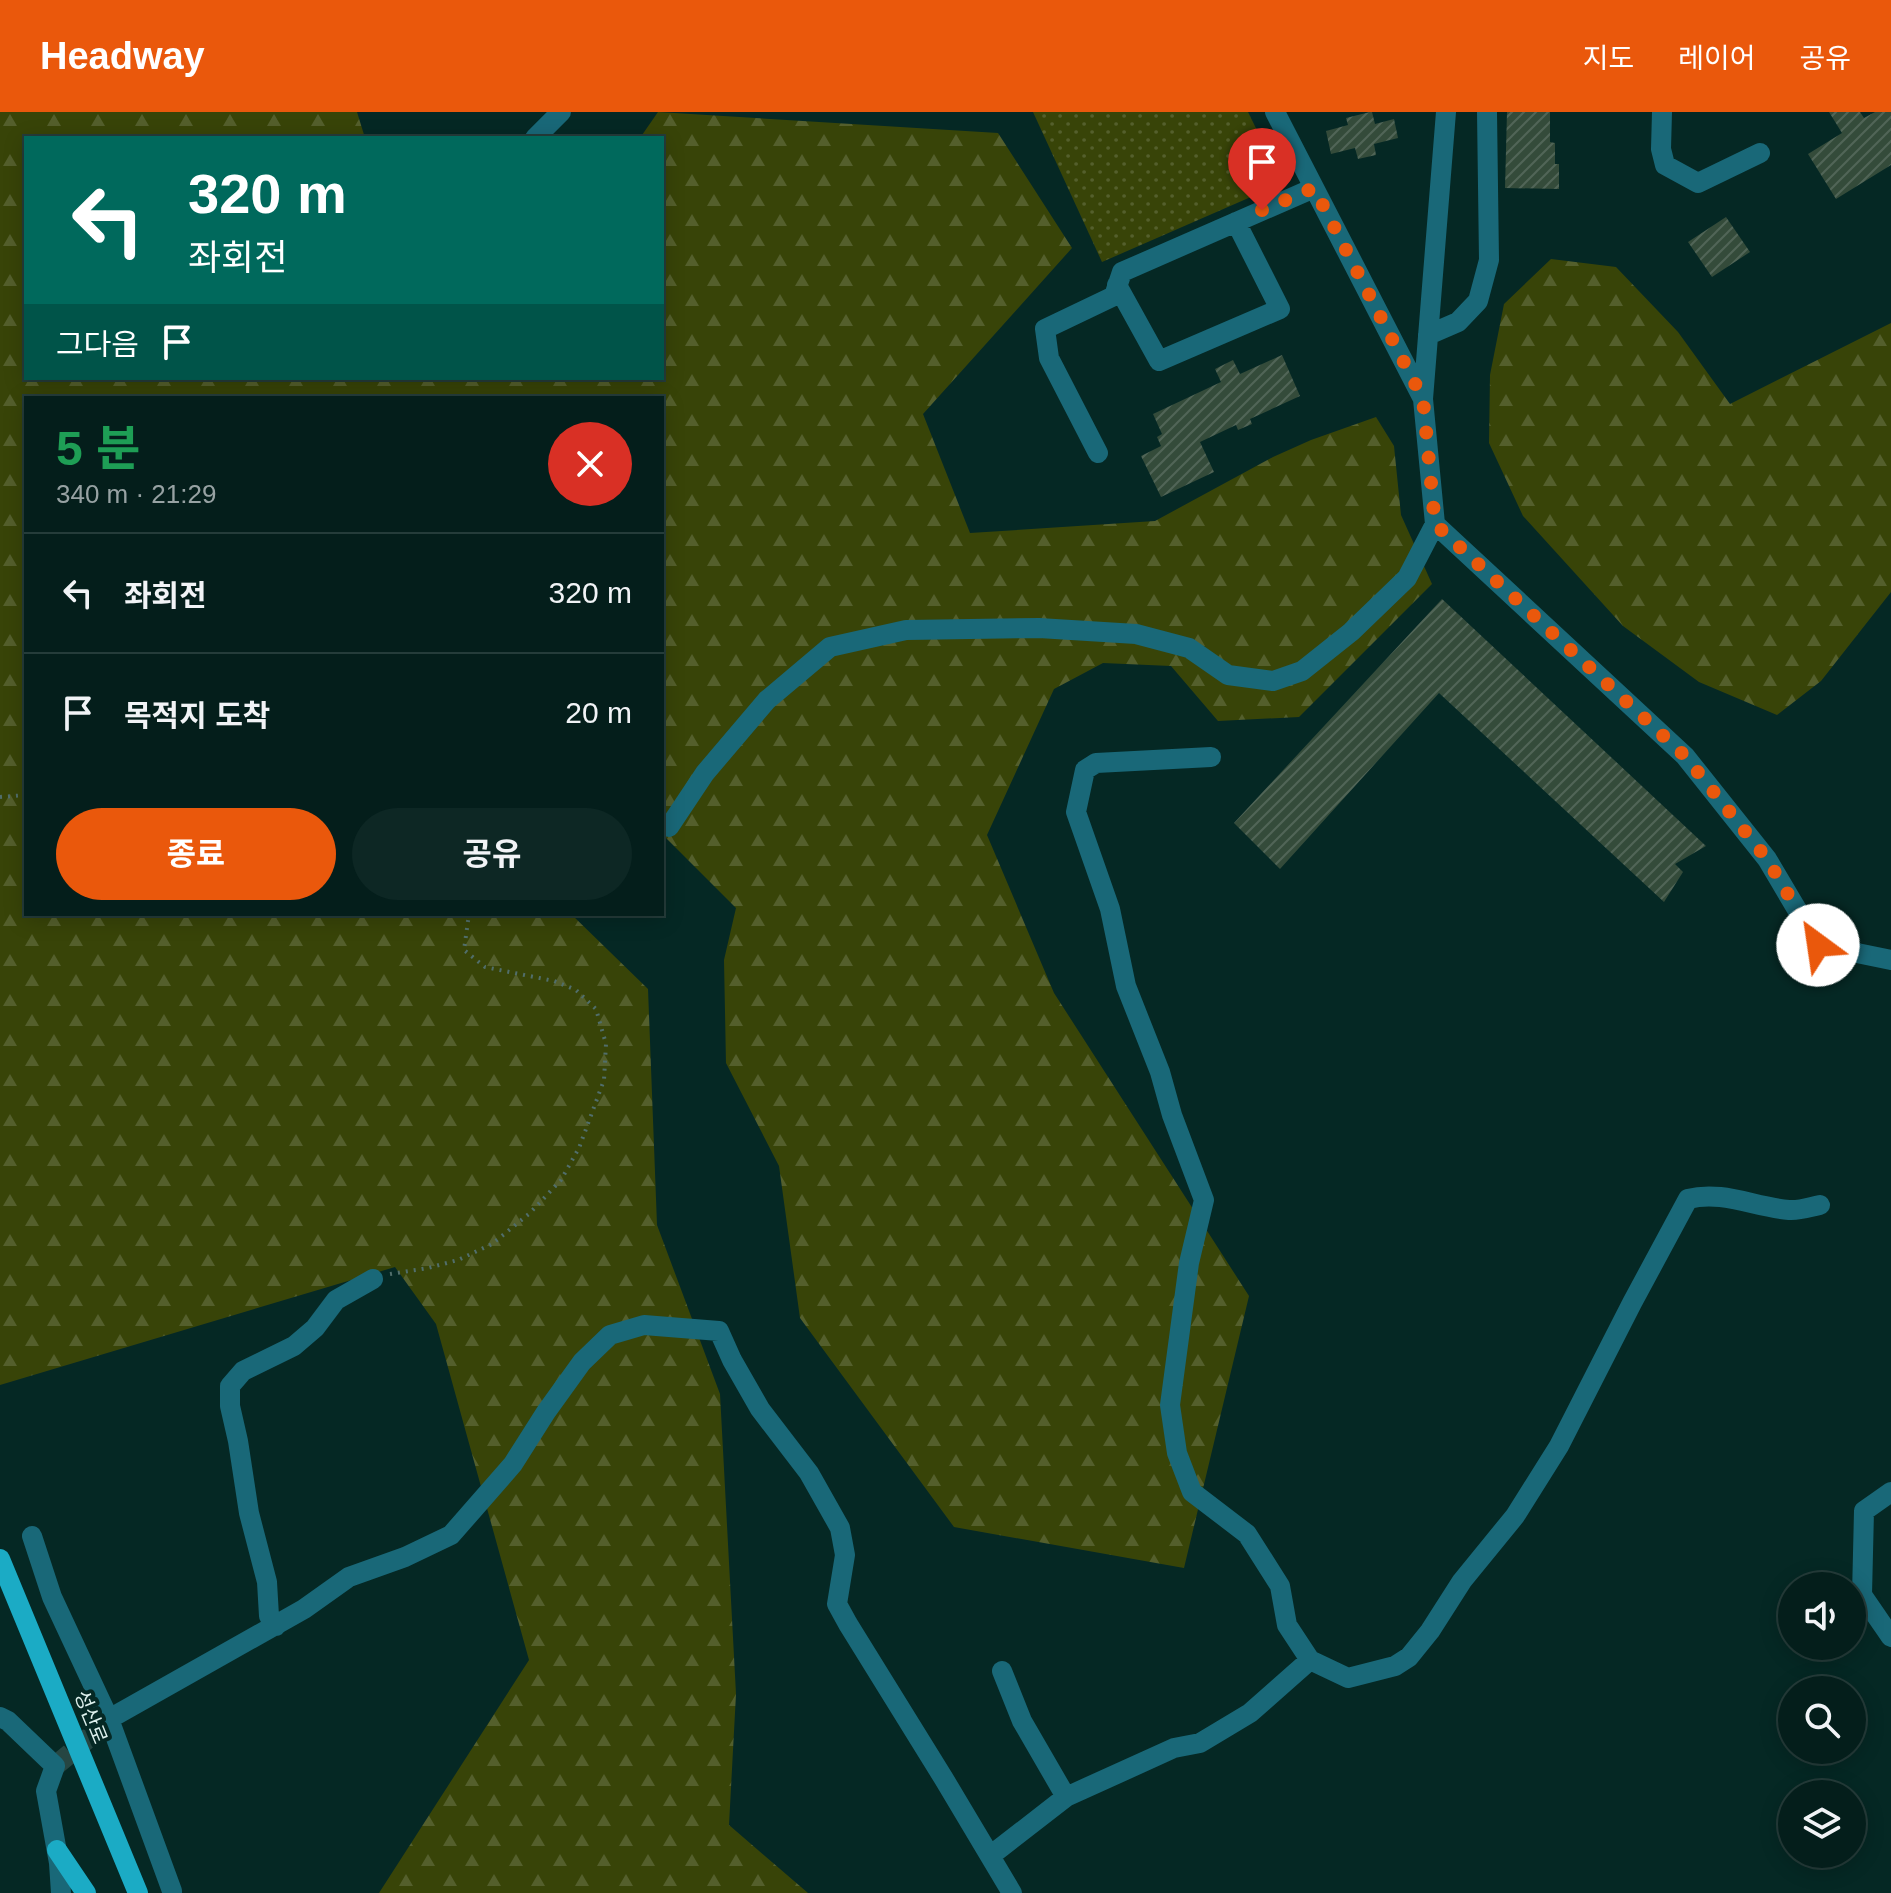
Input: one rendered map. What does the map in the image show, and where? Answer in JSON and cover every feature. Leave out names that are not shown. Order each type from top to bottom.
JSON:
[{"type":"main road","name":"성산로","points":[[0,1559],[138,1893]]},
{"type":"main road","points":[[57,1850],[86,1893]]},
{"type":"street","points":[[537,136],[561,112]]},
{"type":"street","points":[[1275,112],[1423,399]]},
{"type":"street","points":[[669,827],[705,773],[767,700],[830,647],[906,630],[1039,628],[1136,634],[1189,648],[1228,675],[1273,681],[1302,671],[1351,632],[1407,578],[1435,524],[1423,399],[1446,112]]},
{"type":"street","points":[[1428,335],[1458,322],[1478,301],[1489,260],[1487,112]]},
{"type":"street","points":[[1662,112],[1661,149],[1665,165],[1698,183],[1760,153]]},
{"type":"street","points":[[1098,453],[1049,358],[1045,329],[1114,296],[1122,272],[1314,188]]},
{"type":"street","points":[[1117,285],[1159,361],[1280,309],[1236,222]]},
{"type":"street","points":[[1435,524],[1685,756],[1767,859],[1818,945],[1891,960]]},
{"type":"street","points":[[1211,757],[1096,763],[1085,770],[1076,812],[1110,909],[1126,986],[1160,1072],[1172,1115],[1204,1200],[1189,1263],[1170,1405],[1177,1453],[1192,1492],[1247,1534],[1280,1586],[1287,1625],[1310,1660],[1348,1678],[1395,1666],[1409,1657],[1462,1581],[1515,1516],[1559,1446],[1688,1199],[1717,1196],[1791,1210],[1820,1205]]},
{"type":"street","points":[[276,1626],[269,1616],[267,1582],[249,1513],[230,1406],[230,1386],[243,1371],[294,1346],[315,1328],[336,1300],[373,1279]]},
{"type":"street","points":[[103,1725],[276,1626],[349,1577],[405,1557],[451,1535],[513,1464],[582,1362],[610,1335],[644,1325],[719,1331],[760,1409],[809,1473],[840,1528],[845,1555],[837,1604],[1012,1893]]},
{"type":"street","points":[[1891,1492],[1864,1511],[1862,1595],[1891,1637]]},
{"type":"street","points":[[32,1536],[52,1597],[172,1893]]},
{"type":"street","points":[[990,1856],[1066,1797],[1174,1748],[1200,1743],[1250,1713],[1310,1660]]},
{"type":"street","points":[[1002,1671],[1022,1721],[1066,1797]]},
{"type":"street","points":[[0,1717],[55,1766],[46,1791],[61,1893]]},
{"type":"path","points":[[0,797],[24,795]]},
{"type":"path","points":[[373,1279],[458,1260],[492,1244],[530,1213],[561,1180],[579,1148],[604,1080],[606,1044],[596,1009],[576,990],[554,981],[485,967],[464,950],[469,916]]},
{"type":"green space","points":[[0,112],[357,112],[364,136],[24,136],[24,380],[664,380],[664,136],[641,136],[658,112],[998,133],[1072,248],[923,414],[970,533],[1155,521],[1273,457],[1376,417],[1394,446],[1401,515],[1432,584],[1299,717],[1218,721],[1171,666],[1103,663],[1054,689],[987,835],[1054,993],[1249,1296],[1184,1568],[954,1527],[800,1318],[779,1166],[726,1063],[724,960],[736,908],[664,836],[664,396],[24,396],[24,916],[573,916],[648,989],[657,1225],[720,1394],[736,1694],[729,1825],[808,1893],[379,1893],[529,1660],[436,1324],[395,1267],[0,1385]]},
{"type":"green space","points":[[1033,112],[1248,112],[1283,183],[1102,262]]},
{"type":"green space","points":[[1551,259],[1616,267],[1678,332],[1730,404],[1891,323],[1891,592],[1821,681],[1777,715],[1699,682],[1623,626],[1523,516],[1489,443],[1490,375],[1504,304]]},
{"type":"building","points":[[1372,112],[1375,124],[1394,119],[1398,138],[1374,144],[1376,155],[1358,159],[1355,148],[1331,154],[1326,131],[1348,125],[1346,118]]},
{"type":"building","points":[[1507,112],[1550,112],[1550,142],[1555,143],[1559,189],[1505,188]]},
{"type":"building","points":[[1829,112],[1860,112],[1864,118],[1875,112],[1891,112],[1891,165],[1836,199],[1808,154],[1842,133]]},
{"type":"building","points":[[1726,217],[1750,252],[1712,277],[1688,242]]},
{"type":"building","points":[[1282,355],[1300,396],[1250,419],[1252,424],[1238,430],[1236,425],[1200,442],[1214,472],[1161,497],[1141,456],[1161,446],[1157,437],[1162,434],[1153,414],[1221,382],[1215,369],[1233,360],[1240,374]]},
{"type":"building","points":[[1442,599],[1706,846],[1675,864],[1683,872],[1664,902],[1439,693],[1280,869],[1234,823]]},
{"type":"tunnel","points":[[55,1766],[97,1731]]},
{"type":"route","points":[[1262,210],[1314,188],[1423,399],[1435,524],[1685,756],[1767,859],[1818,945]]}]
